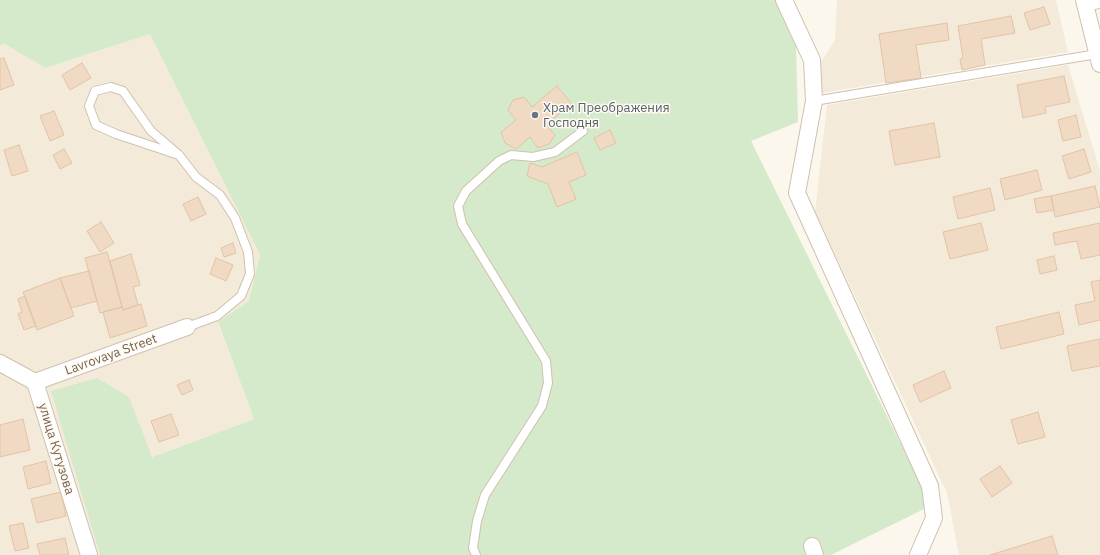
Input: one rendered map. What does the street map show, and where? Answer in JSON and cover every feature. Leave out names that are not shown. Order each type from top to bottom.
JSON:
[{"type":"street","points":[[784,0],[812,60],[814,101],[797,193],[930,486],[934,518],[918,555]]},
{"type":"street","points":[[1089,1],[1098,59]]},
{"type":"street","name":"Lavrovaya Street","points":[[35,382],[187,327]]},
{"type":"street","points":[[0,363],[35,382]]},
{"type":"street","name":"улица Кутузова","points":[[35,382],[89,555]]},
{"type":"lane","points":[[814,101],[1098,59]]},
{"type":"lane","points":[[179,155],[116,134],[96,125],[89,106],[95,91],[111,88],[123,91],[151,130],[179,155],[196,176],[220,195],[235,218],[248,252],[250,274],[241,296],[217,316],[187,327]]},
{"type":"lane","points":[[476,555],[474,548],[476,521],[485,495],[542,406],[548,383],[546,361],[462,224],[458,206],[466,192],[499,161],[511,155],[532,157],[555,152],[583,130]]},
{"type":"shaded area","points":[[837,0],[1056,0],[1068,52],[822,93],[821,62],[835,40]]},
{"type":"shaded area","points":[[150,34],[260,255],[249,301],[218,323],[254,419],[151,457],[129,397],[52,390],[100,555],[0,555],[0,45],[5,44],[45,68]]},
{"type":"shaded area","points":[[1068,65],[1100,171],[1100,555],[959,555],[947,493],[815,211],[827,105]]},
{"type":"green space","points":[[0,0],[776,0],[796,43],[798,122],[751,141],[927,497],[924,509],[831,555],[100,555],[51,391],[97,378],[129,397],[152,457],[254,419],[218,322],[249,301],[260,255],[150,34],[45,68],[5,44],[0,45]]},
{"type":"building","points":[[1044,7],[1050,24],[1030,30],[1024,13]]},
{"type":"building","points":[[1011,16],[1015,33],[981,39],[985,65],[962,70],[960,59],[963,58],[958,26]]},
{"type":"building","points":[[947,23],[949,40],[916,45],[921,78],[886,83],[879,34]]},
{"type":"building","points":[[4,58],[14,85],[0,90],[0,59]]},
{"type":"building","points":[[82,63],[91,78],[70,90],[62,75]]},
{"type":"building","points":[[1064,76],[1070,102],[1045,107],[1046,113],[1023,118],[1017,85]]},
{"type":"building","name":"Храм Преображения Господня","points":[[557,86],[572,104],[546,124],[555,135],[549,144],[538,148],[530,137],[516,149],[505,143],[501,132],[516,120],[508,110],[513,100],[524,97],[532,107]]},
{"type":"building","points":[[54,111],[64,135],[50,141],[40,116]]},
{"type":"building","points":[[1076,115],[1081,137],[1063,141],[1058,120]]},
{"type":"building","points":[[934,123],[940,157],[895,165],[889,131]]},
{"type":"building","points":[[610,130],[616,143],[600,150],[594,138]]},
{"type":"building","points":[[19,145],[28,171],[12,176],[4,150]]},
{"type":"building","points":[[64,149],[72,163],[60,169],[53,155]]},
{"type":"building","points":[[1084,149],[1091,172],[1069,179],[1062,156]]},
{"type":"building","points":[[577,152],[586,175],[569,182],[576,199],[557,207],[548,184],[527,176],[530,163],[542,167]]},
{"type":"building","points":[[1037,170],[1042,190],[1005,200],[1000,179]]},
{"type":"building","points":[[1095,186],[1100,207],[1055,217],[1051,196]]},
{"type":"building","points":[[990,188],[995,210],[958,219],[953,197]]},
{"type":"building","points":[[1051,196],[1054,210],[1037,213],[1034,199]]},
{"type":"building","points":[[198,197],[206,214],[191,221],[183,204]]},
{"type":"building","points":[[101,222],[114,243],[100,252],[87,231]]},
{"type":"building","points":[[981,223],[988,250],[950,259],[943,232]]},
{"type":"building","points":[[1100,223],[1100,255],[1081,259],[1077,241],[1055,245],[1053,233]]},
{"type":"building","points":[[233,243],[236,253],[224,257],[221,248]]},
{"type":"building","points":[[107,252],[122,307],[100,313],[85,258]]},
{"type":"building","points":[[131,254],[140,285],[133,287],[138,305],[123,310],[110,261]]},
{"type":"building","points":[[1054,256],[1057,270],[1040,274],[1037,260]]},
{"type":"building","points":[[216,258],[233,265],[226,281],[210,274]]},
{"type":"building","points":[[89,271],[97,301],[71,308],[60,278]]},
{"type":"building","points":[[60,278],[74,316],[37,330],[23,292]]},
{"type":"building","points":[[1100,280],[1100,320],[1079,325],[1075,305],[1095,301],[1091,282]]},
{"type":"building","points":[[25,296],[36,326],[24,330],[18,314],[22,312],[18,299]]},
{"type":"building","points":[[141,304],[147,326],[110,338],[103,312],[122,307],[123,310]]},
{"type":"building","points":[[1059,312],[1064,334],[1001,349],[996,327]]},
{"type":"building","points":[[1100,339],[1100,366],[1072,371],[1067,346]]},
{"type":"building","points":[[944,371],[951,388],[920,402],[913,385]]},
{"type":"building","points":[[189,380],[193,390],[182,395],[177,385]]},
{"type":"building","points":[[1038,412],[1045,437],[1018,444],[1011,420]]},
{"type":"building","points":[[171,414],[179,435],[159,442],[151,421]]},
{"type":"building","points":[[23,419],[30,450],[0,457],[0,425]]},
{"type":"building","points":[[46,461],[51,483],[28,489],[23,467]]},
{"type":"building","points":[[1000,466],[1012,483],[992,497],[980,479]]},
{"type":"building","points":[[61,492],[66,516],[37,523],[31,499]]},
{"type":"building","points":[[23,523],[29,548],[15,551],[9,526]]},
{"type":"building","points":[[1052,536],[1058,555],[990,555]]},
{"type":"building","points":[[65,538],[69,555],[40,555],[37,544]]},
{"type":"place","name":"Храм Преображения Господня","points":[[535,115]]}]
